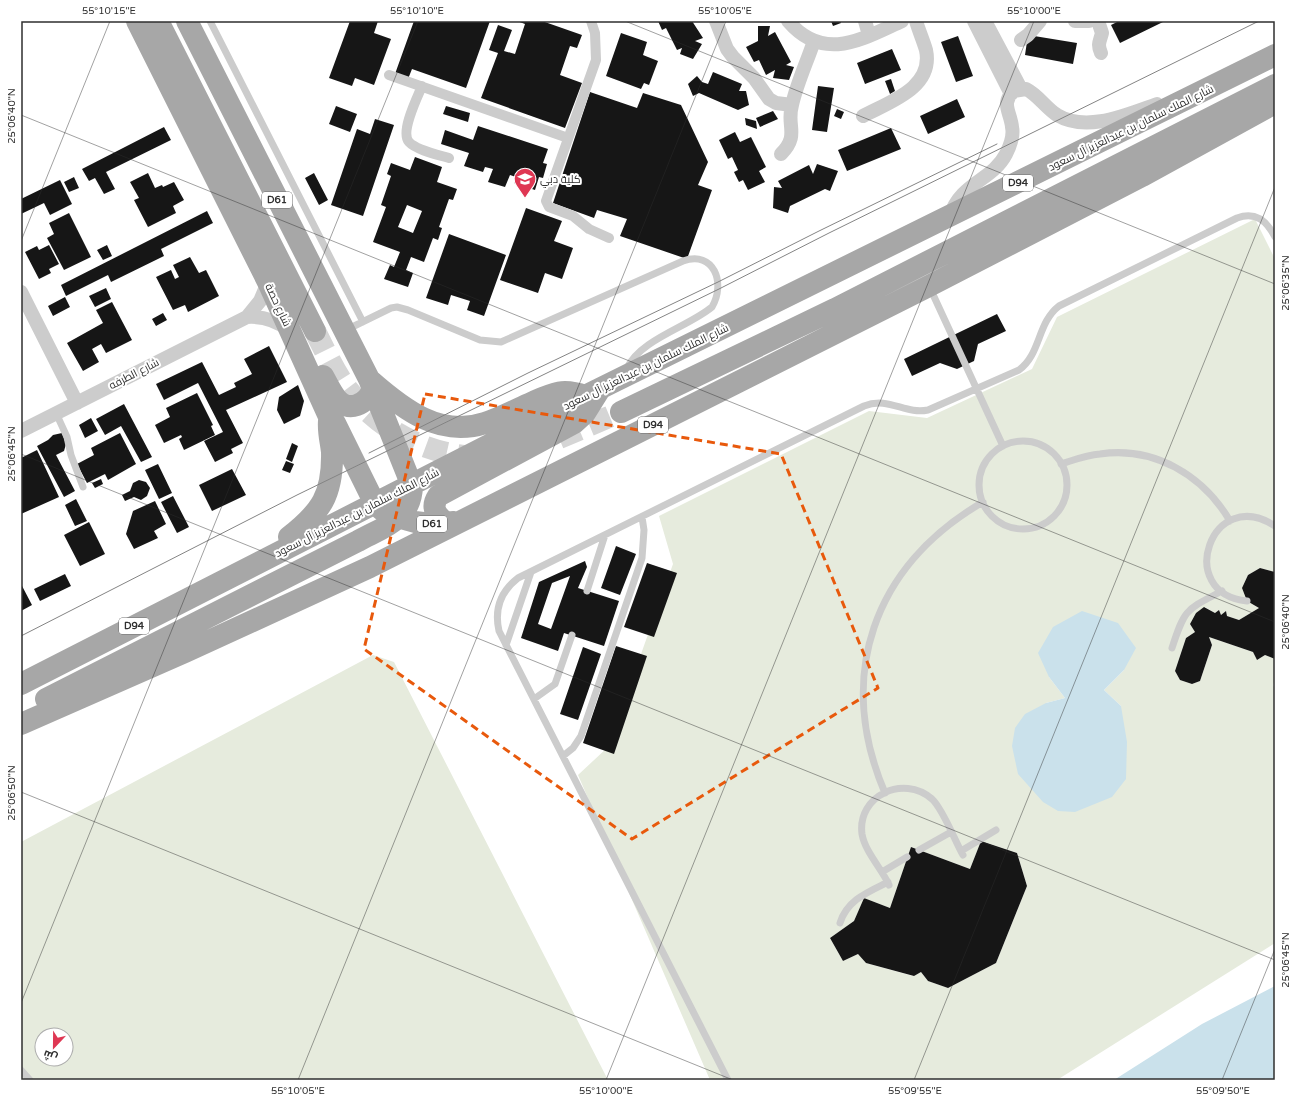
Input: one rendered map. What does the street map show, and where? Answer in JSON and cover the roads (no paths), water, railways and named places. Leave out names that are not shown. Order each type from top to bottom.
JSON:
[{"type":"main road","name":"شارع حصة","points":[[137,21],[268,282],[330,419],[335,423],[375,504],[390,515],[420,523],[456,521]]},
{"type":"main road","points":[[158,21],[315,331]]},
{"type":"main road","name":"D61","points":[[187,21],[353,326],[371,384]]},
{"type":"main road","name":"شارع الملك سلمان بن عبدالعزيز آل سعود","points":[[21,684],[346,517],[412,486],[623,377],[1275,56]]},
{"type":"main road","points":[[621,412],[835,309],[1275,85]]},
{"type":"main road","name":"D94","points":[[21,724],[192,649],[356,573],[456,521],[929,286],[1142,176],[1275,103]]},
{"type":"main road","points":[[294,339],[313,360],[336,399],[341,403],[350,406],[361,404],[366,401],[371,384]]},
{"type":"main road","points":[[371,384],[412,414],[431,423],[456,427],[485,423],[561,391],[592,393],[585,413],[568,427],[438,496],[434,509],[438,517],[456,521]]},
{"type":"main road","points":[[21,714],[75,684],[358,541],[399,518],[409,504],[412,486],[371,384]]},
{"type":"main road","points":[[248,568],[307,523],[322,504],[331,474],[330,419]]},
{"type":"main road","points":[[346,517],[362,515],[367,516],[372,522],[371,530],[358,541]]},
{"type":"street","points":[[591,21],[595,33],[596,60],[547,198],[547,204],[549,207],[578,219],[589,229],[609,238]]},
{"type":"street","points":[[716,21],[732,57],[754,78],[769,99],[776,103],[792,105]]},
{"type":"street","points":[[788,21],[804,35],[814,41],[833,45],[852,43],[902,21]]},
{"type":"street","points":[[865,21],[870,35]]},
{"type":"street","points":[[863,116],[907,93],[921,80],[927,61],[926,51],[916,21]]},
{"type":"street","points":[[974,21],[1016,92]]},
{"type":"street","points":[[985,21],[1016,92]]},
{"type":"street","points":[[1021,40],[1028,35],[1040,21]]},
{"type":"street","points":[[1075,21],[1089,21]]},
{"type":"street","points":[[1098,21],[1102,33],[1098,42],[1098,48],[1101,53]]},
{"type":"street","points":[[781,154],[791,140],[793,132],[792,105],[814,41]]},
{"type":"street","points":[[389,75],[568,138]]},
{"type":"street","points":[[422,86],[406,127],[406,138],[409,143],[415,146],[449,158]]},
{"type":"street","points":[[950,216],[954,205],[960,196],[999,165],[1006,155],[1012,137],[1013,128],[1006,107],[1006,102],[1016,92],[1031,92],[1057,115],[1089,122],[1102,121],[1163,102],[1189,99]]},
{"type":"street","name":"شارع الطرفه","points":[[21,431],[247,317],[260,301],[268,282]]},
{"type":"street","points":[[21,292],[77,402]]},
{"type":"street","points":[[247,317],[266,318],[283,325],[294,339]]},
{"type":"lane","points":[[210,21],[353,326],[397,307],[415,312],[480,340],[501,342],[683,260],[690,258],[704,260],[715,270],[718,282],[717,299],[712,306],[642,350],[630,362],[623,377]]},
{"type":"lane","points":[[728,1080],[499,631],[497,623],[498,605],[506,590],[512,583],[531,572],[870,404],[884,402],[923,411],[976,389],[1024,366],[1033,355],[1046,321],[1053,311],[1066,303],[1243,216],[1255,216],[1265,221],[1275,237]]},
{"type":"lane","points":[[929,286],[1003,446]]},
{"type":"lane","points":[[56,413],[67,437],[70,455],[83,487]]},
{"type":"lane","points":[[1017,442],[1031,442],[1048,449],[1061,464],[1067,480],[1065,498],[1056,514],[1042,524],[1025,529],[1008,526],[993,517],[983,502],[980,489],[980,475],[989,458],[1003,446],[1017,442]]},
{"type":"lane","points":[[1061,464],[1089,456],[1117,452],[1133,453],[1164,461],[1178,468],[1202,485],[1222,508],[1230,521]]},
{"type":"lane","points":[[885,793],[869,750],[863,706],[866,660],[873,631],[887,596],[912,559],[945,527],[983,502]]},
{"type":"lane","points":[[563,756],[573,748],[581,736],[642,558],[644,530],[642,517]]},
{"type":"lane","points":[[1247,601],[1238,600],[1222,592],[1210,577],[1206,558],[1207,549],[1215,532],[1230,521],[1239,518],[1253,518],[1267,521],[1275,526]]},
{"type":"lane","points":[[586,591],[605,535]]},
{"type":"lane","points":[[506,645],[531,572]]},
{"type":"lane","points":[[1172,648],[1185,613],[1222,592]]},
{"type":"lane","points":[[534,699],[555,684],[572,635]]},
{"type":"lane","points":[[840,923],[844,911],[852,902],[888,883],[865,844],[862,828],[870,804],[876,798],[902,787],[926,796],[935,803],[962,853],[996,830]]},
{"type":"lane","points":[[919,850],[951,832]]},
{"type":"lane","points":[[882,872],[907,857]]},
{"type":"lane","points":[[21,1070],[30,1080]]},
{"type":"water","points":[[1082,611],[1118,623],[1136,648],[1124,670],[1104,690],[1121,706],[1127,742],[1126,779],[1112,797],[1075,812],[1058,811],[1043,802],[1018,774],[1012,746],[1015,728],[1025,714],[1046,703],[1065,698],[1049,677],[1038,653],[1053,627]]},
{"type":"water","points":[[1275,986],[1275,1080],[1114,1080],[1202,1024]]},
{"type":"tunnel","points":[[315,331],[330,362],[341,380],[353,396],[383,424],[400,435],[437,451],[478,457]]},
{"type":"tunnel","points":[[559,438],[621,412]]},
{"type":"tram line","points":[[21,636],[297,495],[719,289],[829,233],[1259,21]]},
{"type":"tram line","points":[[369,453],[528,373],[718,282],[997,144]]},
{"type":"place","name":"كلية دبي","points":[[525,198]]}]
